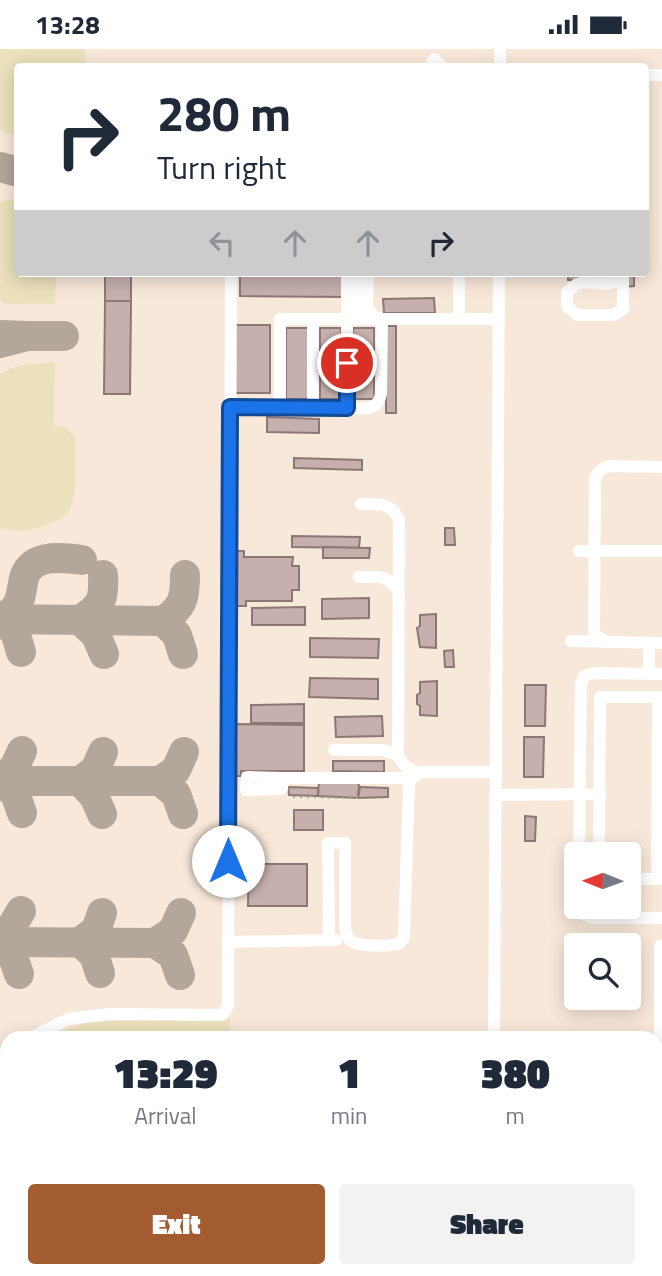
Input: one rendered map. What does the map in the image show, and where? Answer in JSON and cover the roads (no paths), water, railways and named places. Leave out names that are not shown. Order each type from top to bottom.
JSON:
[{"type":"lane","points":[[44,1031],[68,1019],[110,1014],[222,1015],[228,1006],[231,277]]},
{"type":"lane","points":[[347,277],[352,319]]},
{"type":"lane","points":[[347,408],[352,319],[357,277]]},
{"type":"lane","points":[[368,277],[367,308],[374,317],[382,319]]},
{"type":"lane","points":[[459,277],[459,319]]},
{"type":"lane","points":[[494,1031],[499,277]]},
{"type":"lane","points":[[619,277],[610,283],[578,284],[568,292],[567,306],[577,315],[613,315],[623,309],[622,277]]},
{"type":"lane","points":[[280,407],[280,319],[499,319]]},
{"type":"lane","points":[[313,319],[313,408]]},
{"type":"lane","points":[[230,407],[370,408],[376,405],[381,394],[382,319]]},
{"type":"lane","points":[[607,642],[596,636],[594,630],[596,479],[603,468],[609,466],[662,467]]},
{"type":"lane","points":[[360,504],[389,506],[396,512],[399,520],[397,777]]},
{"type":"lane","points":[[579,551],[662,551]]},
{"type":"lane","points":[[359,577],[386,578],[394,584],[399,593]]},
{"type":"lane","points":[[571,641],[656,643],[655,674],[595,673],[584,676],[581,685],[579,842]]},
{"type":"lane","points":[[599,842],[600,697],[660,697],[659,879],[641,879]]},
{"type":"lane","points":[[334,750],[383,750],[398,755],[402,764],[417,775]]},
{"type":"lane","points":[[283,778],[397,777],[496,772]]},
{"type":"lane","points":[[329,940],[328,843],[345,843],[345,926],[349,940],[356,945],[394,945],[404,938],[409,783],[417,775]]},
{"type":"lane","points":[[496,795],[600,794]]},
{"type":"lane","points":[[641,918],[662,918]]},
{"type":"lane","points":[[228,941],[349,940]]},
{"type":"lane","points":[[660,946],[660,1031]]}]
